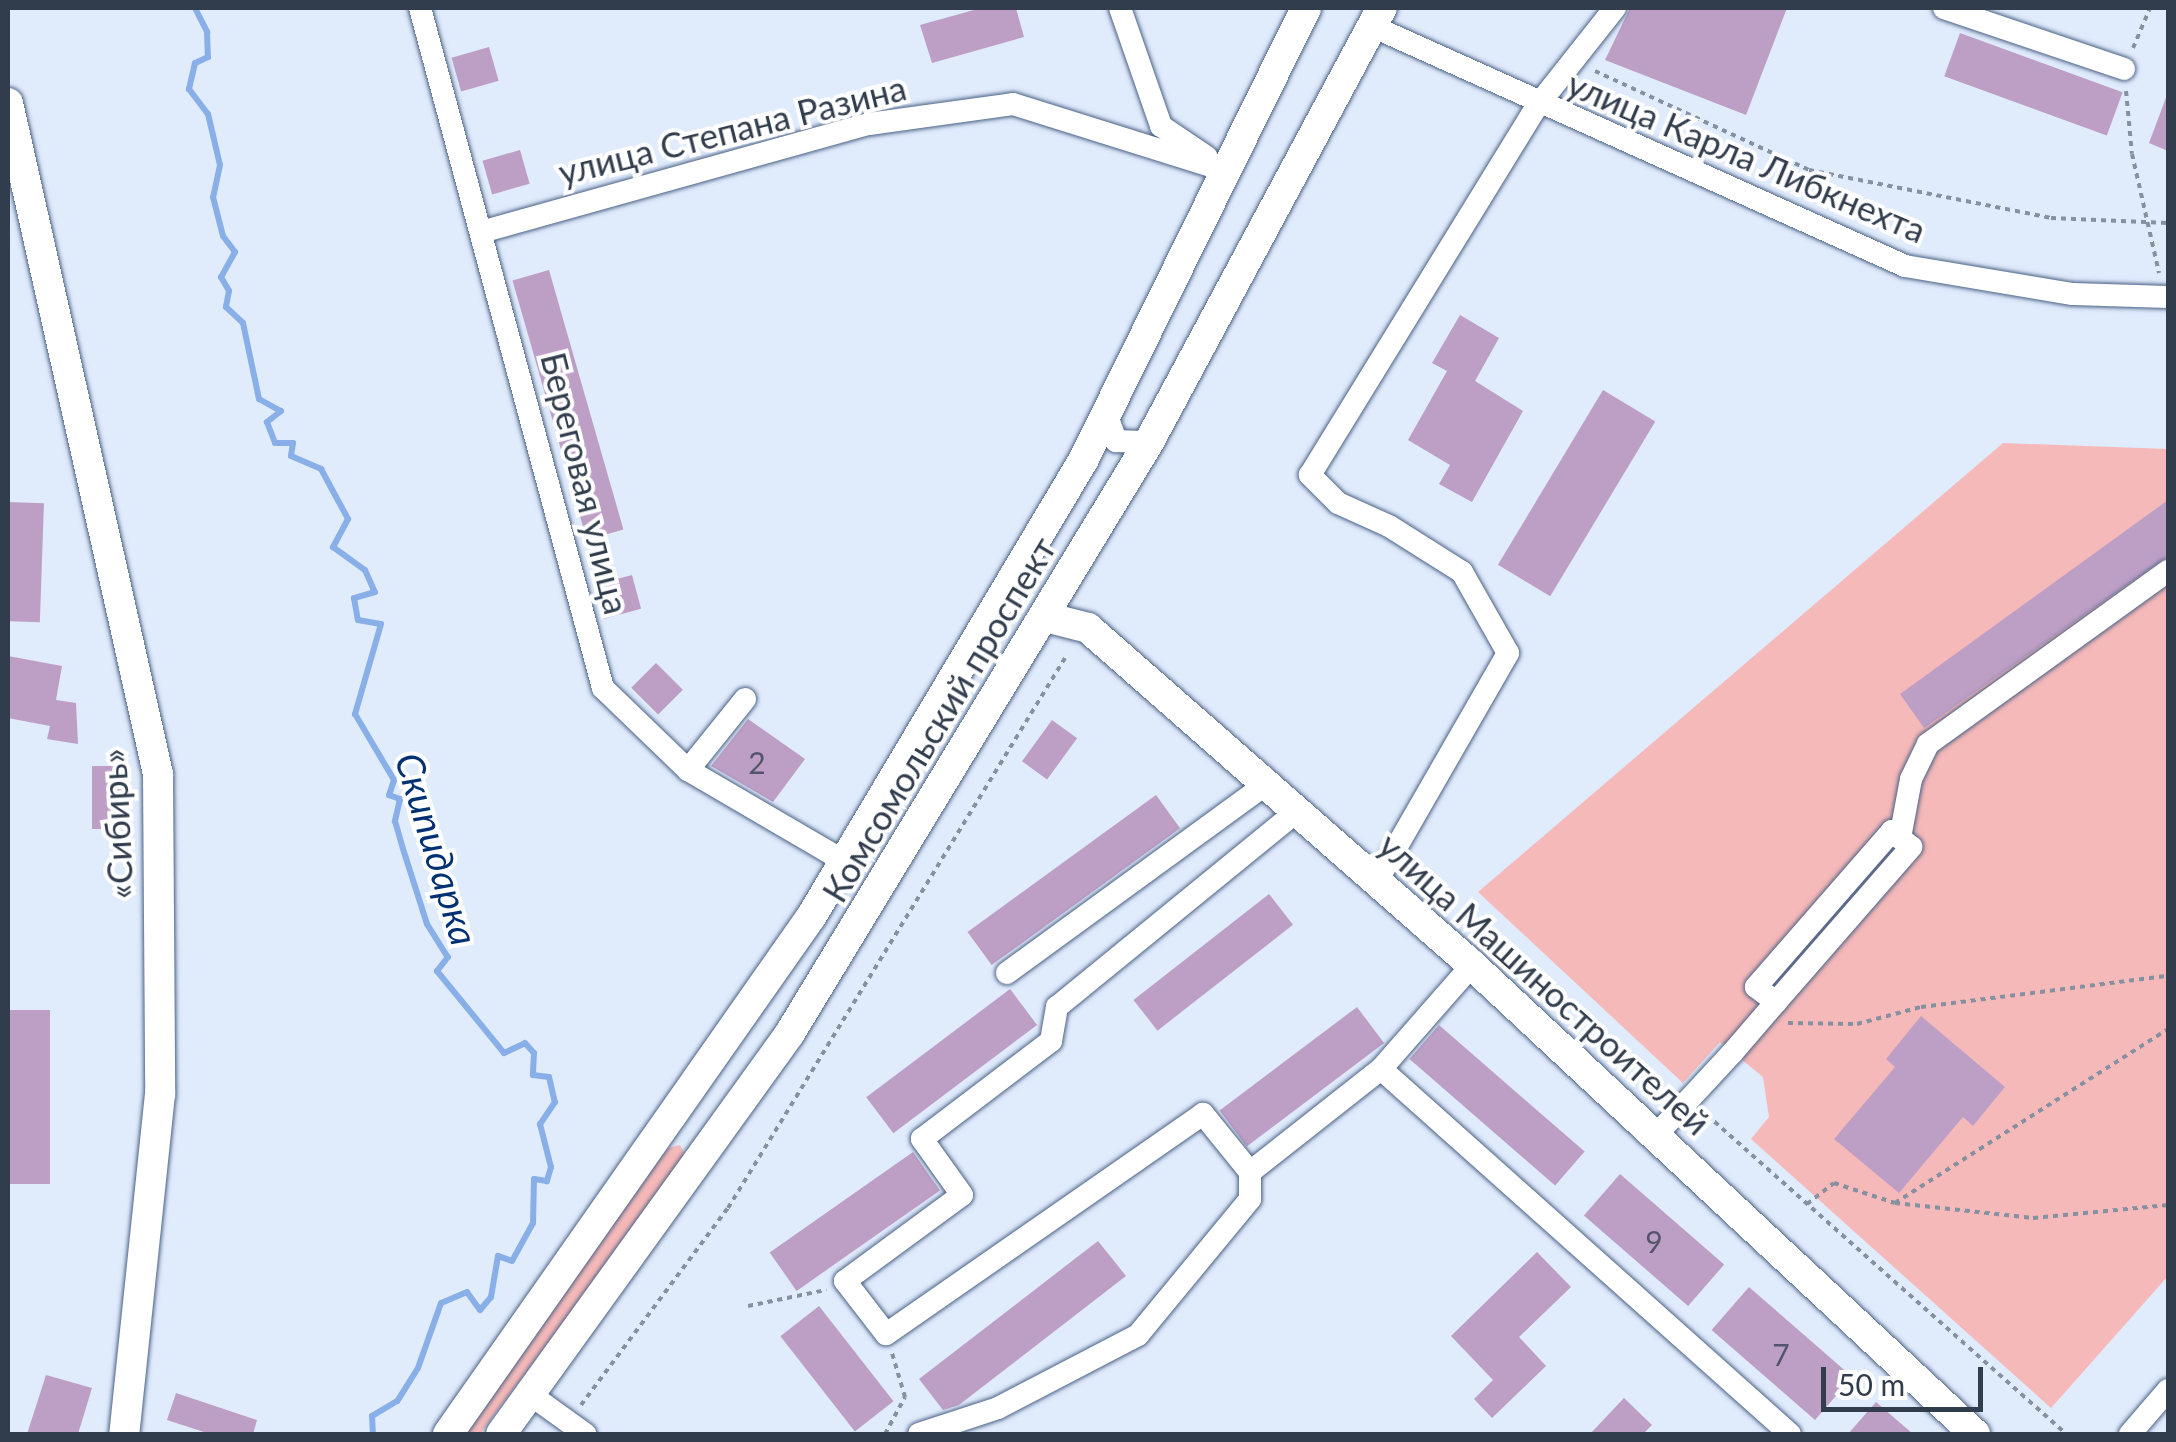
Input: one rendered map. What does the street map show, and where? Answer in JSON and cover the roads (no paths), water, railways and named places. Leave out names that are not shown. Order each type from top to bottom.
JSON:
[{"type":"main road","name":"Комсомольский проспект","points":[[448,1434],[675,1112],[844,860],[1084,459],[1306,8]]},
{"type":"main road","name":"Комсомольский проспект","points":[[501,1434],[790,1034],[1126,482],[1378,18]]},
{"type":"main road","name":"«Сибирь»","points":[[8,103],[158,774],[160,1094],[124,1434]]},
{"type":"main road","points":[[1084,459],[1107,452],[1126,482]]},
{"type":"main road","name":"улица Машиностроителей","points":[[1046,617],[1088,628],[1377,881],[1658,1133],[1974,1434]]},
{"type":"main road","points":[[675,1112],[690,1140],[713,1140]]},
{"type":"street","name":"Береговая улица","points":[[420,8],[485,230],[603,688],[688,770],[844,860]]},
{"type":"street","points":[[1120,8],[1161,126],[1227,171]]},
{"type":"street","points":[[1377,881],[1508,654],[1462,572],[1389,526],[1338,503],[1310,476],[1538,106],[1615,8]]},
{"type":"street","points":[[1944,8],[2124,69]]},
{"type":"street","name":"улица Карла Либкнехта","points":[[1378,18],[1538,106],[1905,266],[2073,294],[2166,297]]},
{"type":"street","name":"улица Степана Разина","points":[[485,230],[868,124],[1013,104],[1227,171]]},
{"type":"street","points":[[1106,413],[1116,441],[1149,442]]},
{"type":"street","points":[[1658,1133],[1911,847],[1900,838],[1911,779],[1928,744],[2168,571]]},
{"type":"street","points":[[688,770],[744,699]]},
{"type":"street","points":[[1007,973],[1265,784]]},
{"type":"street","points":[[920,1434],[998,1408],[1138,1335],[1250,1199],[1250,1172],[1203,1114],[886,1334],[845,1281],[962,1195],[922,1139],[1051,1041],[1057,1007],[1296,812]]},
{"type":"street","points":[[1250,1172],[1381,1069],[1472,965]]},
{"type":"street","points":[[1381,1069],[1790,1434]]},
{"type":"street","points":[[2130,1434],[2168,1390]]},
{"type":"street","points":[[531,1395],[576,1428]]},
{"type":"waterway","name":"Скипидарка","points":[[195,8],[207,32],[208,57],[195,63],[189,89],[208,114],[220,165],[213,197],[223,236],[235,252],[221,277],[229,291],[226,307],[243,323],[259,399],[281,411],[267,422],[275,443],[293,443],[291,456],[321,469],[348,519],[333,547],[365,570],[375,592],[354,598],[358,620],[381,624],[355,714],[394,780],[389,795],[400,799],[395,821],[404,852],[427,924],[448,957],[437,971],[504,1053],[525,1043],[534,1053],[533,1075],[549,1077],[555,1102],[540,1124],[551,1167],[547,1181],[534,1179],[533,1223],[512,1261],[498,1256],[491,1297],[480,1310],[467,1292],[441,1303],[418,1368],[397,1401],[372,1416],[373,1434]]}]
